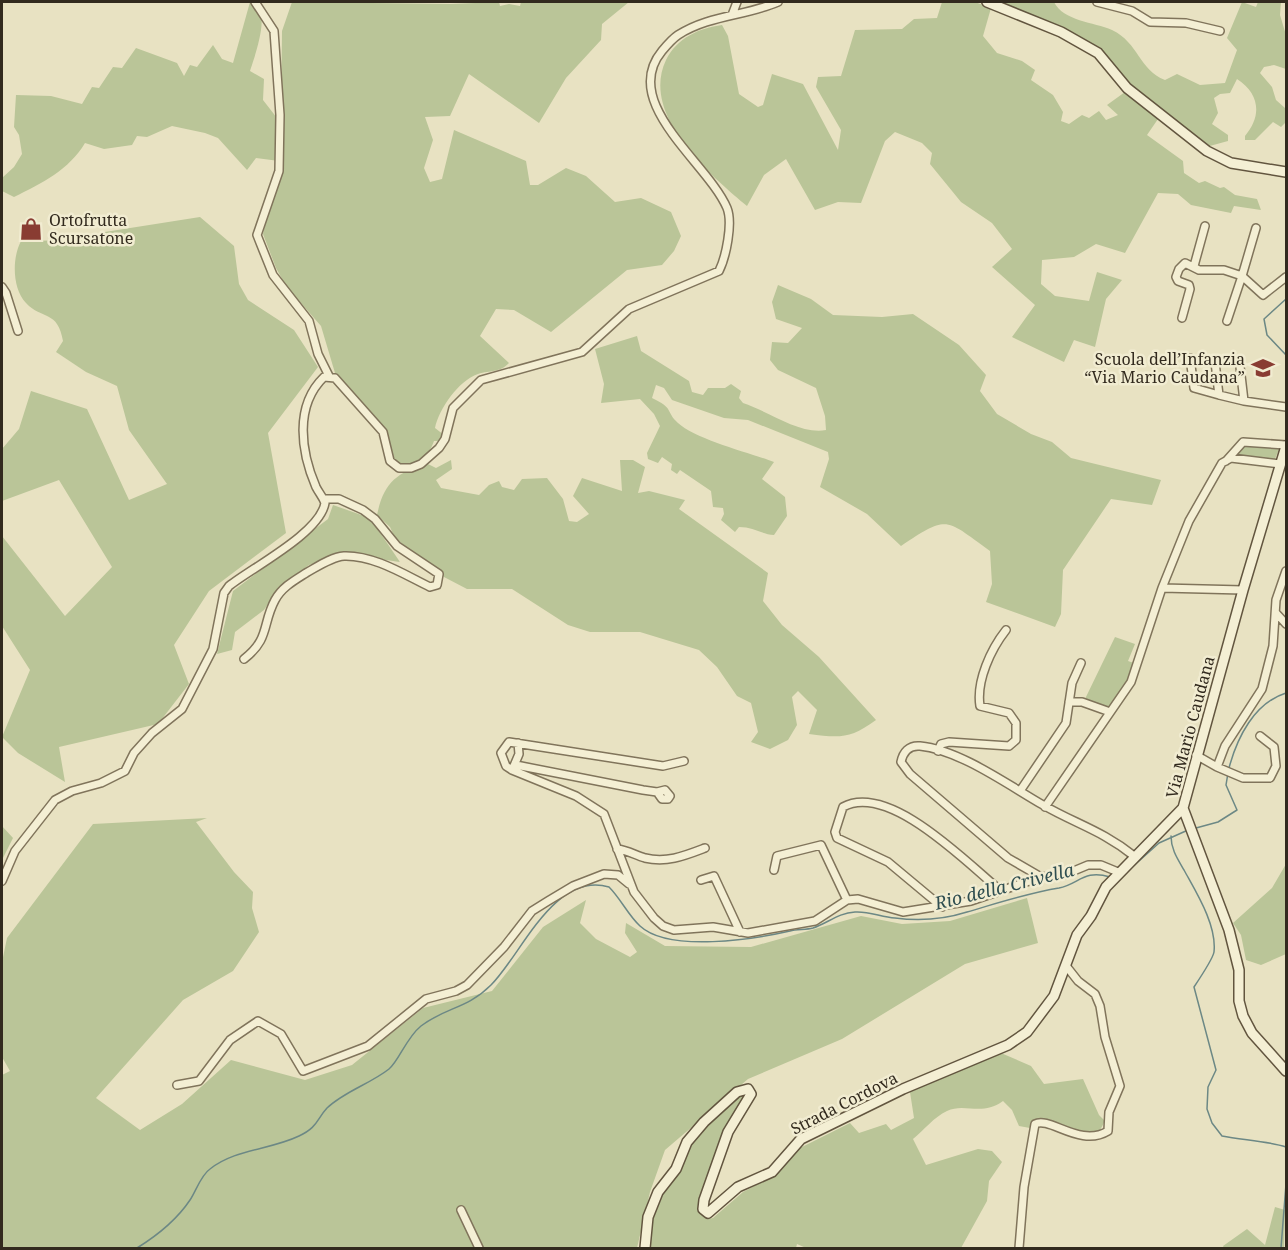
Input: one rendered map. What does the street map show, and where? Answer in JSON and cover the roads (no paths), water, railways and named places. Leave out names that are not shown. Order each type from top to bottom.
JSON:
[{"type":"street","points":[[255,2],[274,31],[280,115],[279,171],[257,235],[273,275],[309,321],[318,354],[329,376]]},
{"type":"street","points":[[732,15],[737,2]]},
{"type":"street","points":[[2,881],[15,851],[55,800],[72,791],[101,783],[125,771],[134,753],[152,733],[182,709],[213,649],[224,593],[229,586],[309,527],[322,512],[324,499],[310,471],[303,418],[315,388],[324,377],[335,378],[347,390],[358,407],[383,432],[390,461],[399,468],[411,468],[421,464],[439,448],[445,439],[453,408],[481,380],[582,352],[629,309],[719,271],[729,221],[727,207],[715,186],[671,133],[660,115],[654,100],[651,71],[655,60],[676,36],[703,22],[776,2]]},
{"type":"street","points":[[987,2],[1061,32],[1098,53],[1127,88],[1207,151],[1232,163],[1287,172]]},
{"type":"street","points":[[1097,2],[1132,11],[1150,22],[1186,23],[1220,31]]},
{"type":"street","points":[[1126,2],[1132,11]]},
{"type":"street","points":[[1194,266],[1205,226]]},
{"type":"street","points":[[1227,321],[1256,228]]},
{"type":"street","points":[[1182,318],[1190,289],[1189,285],[1178,281],[1176,277],[1182,264],[1194,266],[1199,270],[1224,270],[1242,276],[1263,296],[1287,277]]},
{"type":"street","points":[[2,287],[18,331]]},
{"type":"street","points":[[1190,358],[1194,388],[1244,401],[1287,407]]},
{"type":"street","points":[[1215,362],[1219,395]]},
{"type":"street","points":[[1240,367],[1244,401]]},
{"type":"street","points":[[1044,807],[1131,682],[1162,588],[1190,521],[1225,462],[1243,441],[1287,445]]},
{"type":"street","name":"Via Mario Caudana","points":[[1287,445],[1196,755],[1184,808],[1190,830],[1228,930],[1239,970],[1239,1001],[1243,1016],[1252,1033],[1287,1071]]},
{"type":"street","points":[[1225,462],[1231,458],[1283,459]]},
{"type":"street","points":[[244,659],[254,651],[265,636],[274,601],[279,593],[287,585],[334,558],[344,556],[361,559],[401,572],[430,587],[437,585],[439,574],[389,539],[375,519],[350,503],[324,499]]},
{"type":"street","points":[[1217,768],[1225,746],[1262,689],[1273,646],[1276,600],[1287,571]]},
{"type":"street","points":[[1162,588],[1243,590]]},
{"type":"street","points":[[1276,613],[1287,624]]},
{"type":"street","points":[[938,751],[942,744],[950,742],[1009,746],[1016,740],[1016,723],[1009,713],[980,706],[979,697],[993,647],[1006,630]]},
{"type":"street","points":[[1020,791],[1066,723],[1072,683],[1081,663]]},
{"type":"street","points":[[1069,702],[1082,702],[1110,712]]},
{"type":"street","points":[[1196,755],[1217,768],[1243,778],[1270,778],[1276,766],[1274,747],[1260,736]]},
{"type":"street","points":[[657,792],[506,766],[501,753],[509,742],[663,766],[684,761]]},
{"type":"street","points":[[514,768],[519,754],[518,743]]},
{"type":"street","points":[[1041,877],[1008,858],[910,774],[901,762],[908,748],[918,746],[961,759],[1020,791],[1044,807],[1111,837],[1134,856]]},
{"type":"street","points":[[514,768],[576,796],[604,814],[629,884]]},
{"type":"street","points":[[942,907],[888,861],[837,838],[835,832],[843,807],[853,801],[865,800],[916,820],[1001,891]]},
{"type":"street","name":"Strada Cordova","points":[[645,1248],[648,1217],[658,1192],[676,1169],[687,1142],[704,1122],[737,1092],[748,1089],[751,1094],[728,1132],[704,1200],[703,1209],[708,1214],[738,1187],[772,1172],[801,1139],[903,1089],[1008,1045],[1027,1032],[1039,1019],[1054,996],[1067,967],[1077,935],[1115,876],[1184,808]]},
{"type":"street","points":[[774,870],[777,856],[821,845],[847,900]]},
{"type":"street","points":[[617,849],[642,857],[666,860],[678,859],[705,848]]},
{"type":"street","points":[[177,1085],[199,1081],[230,1040],[258,1021],[282,1034],[303,1071],[368,1046],[426,999],[456,991],[467,985],[504,947],[532,911],[573,886],[604,874],[618,875],[629,884],[663,926],[674,930],[713,927],[740,932],[815,921],[847,900],[858,899],[903,912],[942,907],[1041,877],[1064,875],[1088,866],[1101,865],[1115,876]]},
{"type":"street","points":[[701,880],[714,876],[740,932]]},
{"type":"street","points":[[1019,1248],[1024,1187],[1035,1124],[1047,1123],[1076,1135],[1101,1135],[1108,1131],[1109,1112],[1120,1086],[1095,994],[1078,981],[1067,967]]},
{"type":"street","points":[[461,1210],[479,1248]]},
{"type":"waterway","name":"Rio della Crivella","points":[[1286,299],[1264,319],[1267,335],[1286,355]]},
{"type":"waterway","name":"Rio della Crivella","points":[[1286,600],[1286,605]]},
{"type":"waterway","name":"Rio della Crivella","points":[[1229,768],[1248,723],[1265,705],[1286,693]]},
{"type":"waterway","name":"Rio della Crivella","points":[[1196,828],[1218,822],[1237,810],[1226,785],[1228,773]]},
{"type":"waterway","name":"Rio della Crivella","points":[[1120,878],[1159,843],[1188,830]]},
{"type":"waterway","points":[[1171,836],[1175,853],[1205,909],[1214,942],[1213,955],[1194,987],[1216,1070],[1208,1087],[1207,1109],[1212,1123],[1222,1136],[1286,1147]]},
{"type":"waterway","name":"Rio della Crivella","points":[[137,1248],[179,1215],[210,1169],[230,1157],[288,1141],[305,1133],[334,1102],[389,1069],[421,1026],[482,993],[503,971],[541,918],[572,891],[589,885],[609,887],[636,922],[653,934],[691,942],[713,942],[810,929],[843,914],[855,912],[913,919],[950,916],[1024,895],[1066,886],[1088,876],[1110,877]]},
{"type":"waterway","points":[[1281,1248],[1286,1184]]},
{"type":"place","name":"Ortofrutta Scursatone","points":[[31,229]]},
{"type":"place","name":"Scuola dell’Infanzia “Via Mario Caudana”","points":[[1263,368]]}]
